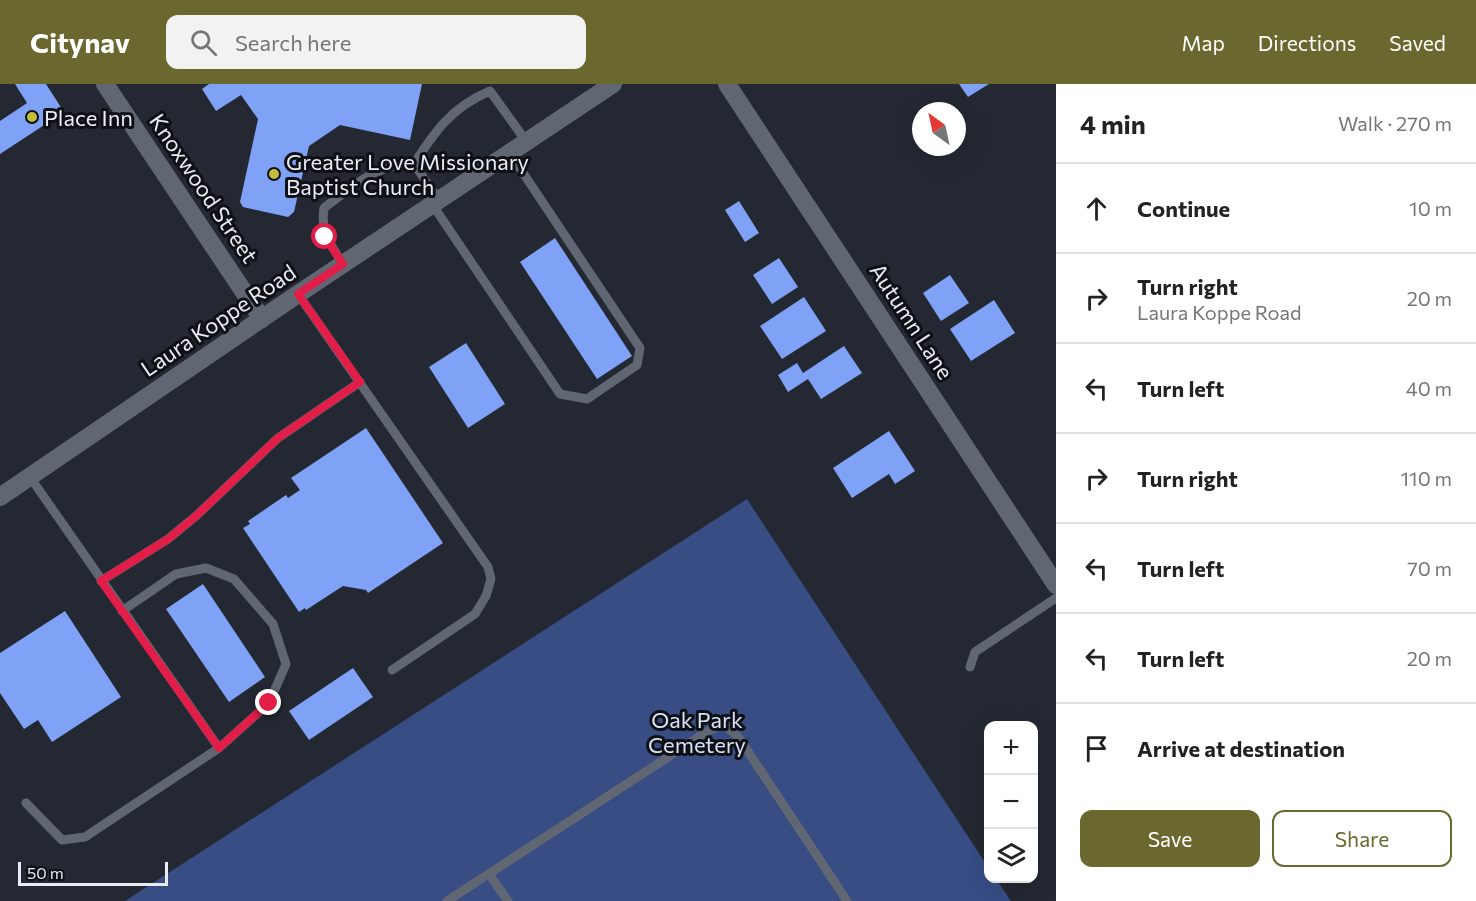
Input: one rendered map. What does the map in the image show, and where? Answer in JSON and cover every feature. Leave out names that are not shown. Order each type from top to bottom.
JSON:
[{"type":"street","name":"Knoxwood Street","points":[[105,84],[262,319]]},
{"type":"street","name":"Laura Koppe Road","points":[[0,497],[298,294],[613,84]]},
{"type":"street","name":"Autumn Lane","points":[[727,84],[1056,585]]},
{"type":"lane","points":[[414,164],[434,133],[450,116],[473,98],[490,91],[526,141]]},
{"type":"lane","points":[[414,164],[435,202],[560,394],[587,399],[637,365],[640,348],[509,152]]},
{"type":"lane","points":[[343,264],[325,237],[322,221],[324,208],[376,171],[401,163],[414,164]]},
{"type":"lane","points":[[298,294],[488,567],[491,579],[486,596],[475,614],[392,670]]},
{"type":"lane","points":[[101,581],[168,539],[196,516],[278,438],[360,382]]},
{"type":"lane","points":[[30,477],[219,748]]},
{"type":"lane","points":[[26,803],[62,840],[85,837],[219,748],[269,703],[286,664],[273,624],[234,579],[206,568],[176,574],[122,611]]},
{"type":"lane","points":[[970,667],[975,652],[1056,598]]},
{"type":"lane","points":[[447,901],[708,731],[724,724],[739,738],[847,901]]},
{"type":"lane","points":[[489,874],[508,901]]},
{"type":"green space","name":"Oak Park Cemetery","points":[[747,499],[984,861],[984,883],[999,883],[1011,901],[125,901]]},
{"type":"building","name":"Place Inn","points":[[15,84],[46,84],[64,112],[0,154],[0,121],[27,103]]},
{"type":"building","name":"Greater Love Missionary Baptist Church","points":[[209,84],[422,84],[410,140],[340,125],[309,146],[294,212],[288,217],[243,207],[240,202],[258,119],[241,95],[216,111],[202,89]]},
{"type":"building","points":[[959,84],[989,84],[968,97]]},
{"type":"building","points":[[739,201],[759,233],[745,242],[725,210]]},
{"type":"building","points":[[555,238],[632,356],[597,379],[520,262]]},
{"type":"building","points":[[779,258],[798,287],[772,304],[753,275]]},
{"type":"building","points":[[950,275],[969,303],[941,321],[923,293]]},
{"type":"building","points":[[804,297],[826,331],[782,359],[760,326]]},
{"type":"building","points":[[994,300],[1015,333],[971,361],[950,329]]},
{"type":"building","points":[[466,343],[505,404],[468,428],[429,367]]},
{"type":"building","points":[[844,346],[862,373],[821,399],[808,379],[788,392],[778,375],[797,363],[803,373]]},
{"type":"building","points":[[366,428],[443,543],[368,593],[366,590],[343,586],[306,610],[305,608],[299,612],[243,528],[250,524],[248,521],[286,495],[288,498],[300,490],[291,478]]},
{"type":"building","points":[[889,431],[915,471],[895,484],[889,474],[852,498],[833,468]]},
{"type":"building","points":[[203,584],[265,677],[229,702],[166,609]]},
{"type":"building","points":[[65,611],[121,697],[52,742],[38,720],[24,729],[0,693],[0,653]]},
{"type":"building","points":[[353,668],[373,697],[309,740],[289,711]]},
{"type":"place","name":"Place Inn","points":[[32,117]]},
{"type":"place","name":"Greater Love Missionary Baptist Church","points":[[274,174]]},
{"type":"route","points":[[269,703],[219,748],[101,581],[168,539],[196,516],[278,438],[360,382],[298,294],[343,264],[325,237]]}]
